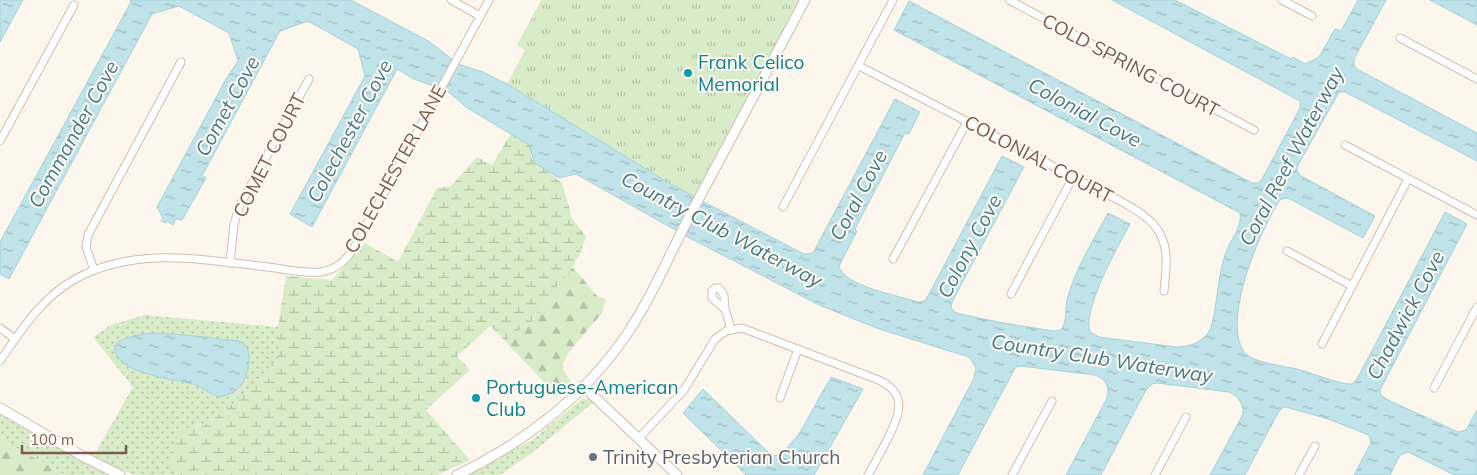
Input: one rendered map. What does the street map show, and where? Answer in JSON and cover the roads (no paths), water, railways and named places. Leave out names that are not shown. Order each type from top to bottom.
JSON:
[{"type":"street","points":[[451,0],[480,16]]},
{"type":"street","name":"COLECHESTER LANE","points":[[0,361],[32,316],[49,298],[69,283],[94,270],[120,262],[145,258],[173,258],[230,262],[315,272],[328,270],[342,263],[354,248],[489,0]]},
{"type":"street","points":[[457,475],[489,458],[527,434],[558,409],[607,360],[632,326],[805,0]]},
{"type":"street","points":[[783,207],[893,0]]},
{"type":"street","name":"COLD SPRING COURT","points":[[1009,0],[1254,130]]},
{"type":"street","points":[[1282,0],[1312,16]]},
{"type":"street","points":[[0,141],[74,5]]},
{"type":"street","points":[[1400,38],[1477,79]]},
{"type":"street","points":[[94,270],[86,247],[89,231],[181,62]]},
{"type":"street","name":"COLONIAL COURT","points":[[859,66],[1141,214],[1154,224],[1166,248],[1167,260],[1164,291]]},
{"type":"street","name":"COMET COURT","points":[[230,262],[234,224],[240,205],[309,79]]},
{"type":"street","points":[[893,259],[967,122]]},
{"type":"street","points":[[1345,145],[1477,216]]},
{"type":"street","points":[[1011,294],[1073,177]]},
{"type":"street","points":[[1322,344],[1408,179]]},
{"type":"street","points":[[1287,251],[1352,286]]},
{"type":"street","points":[[1434,388],[1477,307]]},
{"type":"street","points":[[725,309],[731,329]]},
{"type":"street","points":[[0,328],[15,338]]},
{"type":"street","points":[[639,438],[684,390],[713,341],[722,333],[731,329],[746,329],[890,386],[899,404],[898,418],[868,475]]},
{"type":"street","points":[[780,398],[798,349]]},
{"type":"street","points":[[583,386],[677,475]]},
{"type":"street","points":[[1012,475],[1052,401]]},
{"type":"street","points":[[0,408],[84,457],[120,475]]},
{"type":"street","points":[[1155,475],[1186,417]]},
{"type":"street","points":[[1299,475],[1315,446]]},
{"type":"water","points":[[0,0],[23,0],[0,42]]},
{"type":"water","points":[[130,0],[351,0],[430,42],[461,65],[483,72],[507,84],[695,197],[677,231],[576,174],[559,178],[533,162],[529,145],[469,109],[447,91],[414,79],[397,69],[312,227],[290,214],[365,76],[358,49],[310,22],[305,22],[280,31],[202,176],[206,178],[182,220],[176,219],[173,225],[167,221],[166,223],[161,221],[163,218],[157,207],[226,79],[238,61],[229,33],[179,6],[152,14],[9,279],[0,274],[0,242],[131,2]]},
{"type":"water","points":[[1112,0],[1175,0],[1291,59],[1293,57],[1305,64],[1319,57],[1335,29],[1341,31],[1358,0],[1386,0],[1354,59],[1354,65],[1357,69],[1477,133],[1477,161],[1345,92],[1339,92],[1298,165],[1297,171],[1301,176],[1375,216],[1363,238],[1290,199],[1280,200],[1263,232],[1246,277],[1237,322],[1239,340],[1246,354],[1256,360],[1352,384],[1357,379],[1445,212],[1467,224],[1380,390],[1381,395],[1386,399],[1458,432],[1466,430],[1477,410],[1477,475],[1454,475],[1408,452],[1400,455],[1390,475],[1354,475],[1371,443],[1369,435],[1328,419],[1286,407],[1282,408],[1278,413],[1245,475],[1210,475],[1243,414],[1240,401],[1229,392],[1157,383],[1152,384],[1146,390],[1101,475],[1066,475],[1107,398],[1108,390],[1106,384],[1095,375],[1021,366],[1016,367],[1014,370],[958,475],[923,475],[974,378],[976,368],[969,357],[879,329],[819,305],[684,235],[702,201],[804,254],[813,253],[895,99],[920,112],[909,134],[905,133],[855,229],[857,231],[839,266],[850,279],[873,289],[918,302],[924,301],[1002,156],[1024,167],[953,300],[951,306],[953,311],[1003,323],[1054,331],[1061,330],[1065,320],[1070,289],[1085,255],[1108,213],[1130,224],[1102,278],[1096,294],[1091,309],[1090,332],[1099,337],[1176,347],[1196,343],[1205,337],[1211,328],[1223,261],[1240,223],[1240,213],[894,30],[909,1],[1252,183],[1261,181],[1300,108],[1300,101]]},
{"type":"water","points":[[1430,0],[1477,0],[1477,25]]},
{"type":"water","points":[[152,333],[198,336],[241,342],[249,353],[249,358],[248,369],[241,386],[227,395],[218,397],[193,384],[159,377],[132,368],[122,362],[116,355],[115,345],[119,342],[132,336]]},
{"type":"water","points":[[831,377],[863,389],[814,475],[746,475],[683,413],[703,389],[770,454],[773,456],[781,455],[799,434]]},
{"type":"place","name":"Frank Celico Memorial","points":[[688,73]]},
{"type":"place","name":"Portuguese-American Club","points":[[476,398]]},
{"type":"place","name":"Trinity Presbyterian Church","points":[[593,457]]},
{"type":"water label","name":"Comet Cove","points":[[227,106]]},
{"type":"water label","name":"Colonial Cove","points":[[1085,112]]},
{"type":"water label","name":"Colechester Cove","points":[[349,131]]},
{"type":"water label","name":"Commander Cove","points":[[73,134]]},
{"type":"water label","name":"Coral Reef Waterway","points":[[1291,156]]},
{"type":"water label","name":"Coral Cove","points":[[858,195]]},
{"type":"water label","name":"Country Club Waterway","points":[[722,229]]},
{"type":"water label","name":"Colony Cove","points":[[969,246]]},
{"type":"water label","name":"Chadwick Cove","points":[[1405,315]]},
{"type":"water label","name":"Country Club Waterway","points":[[1102,358]]}]
